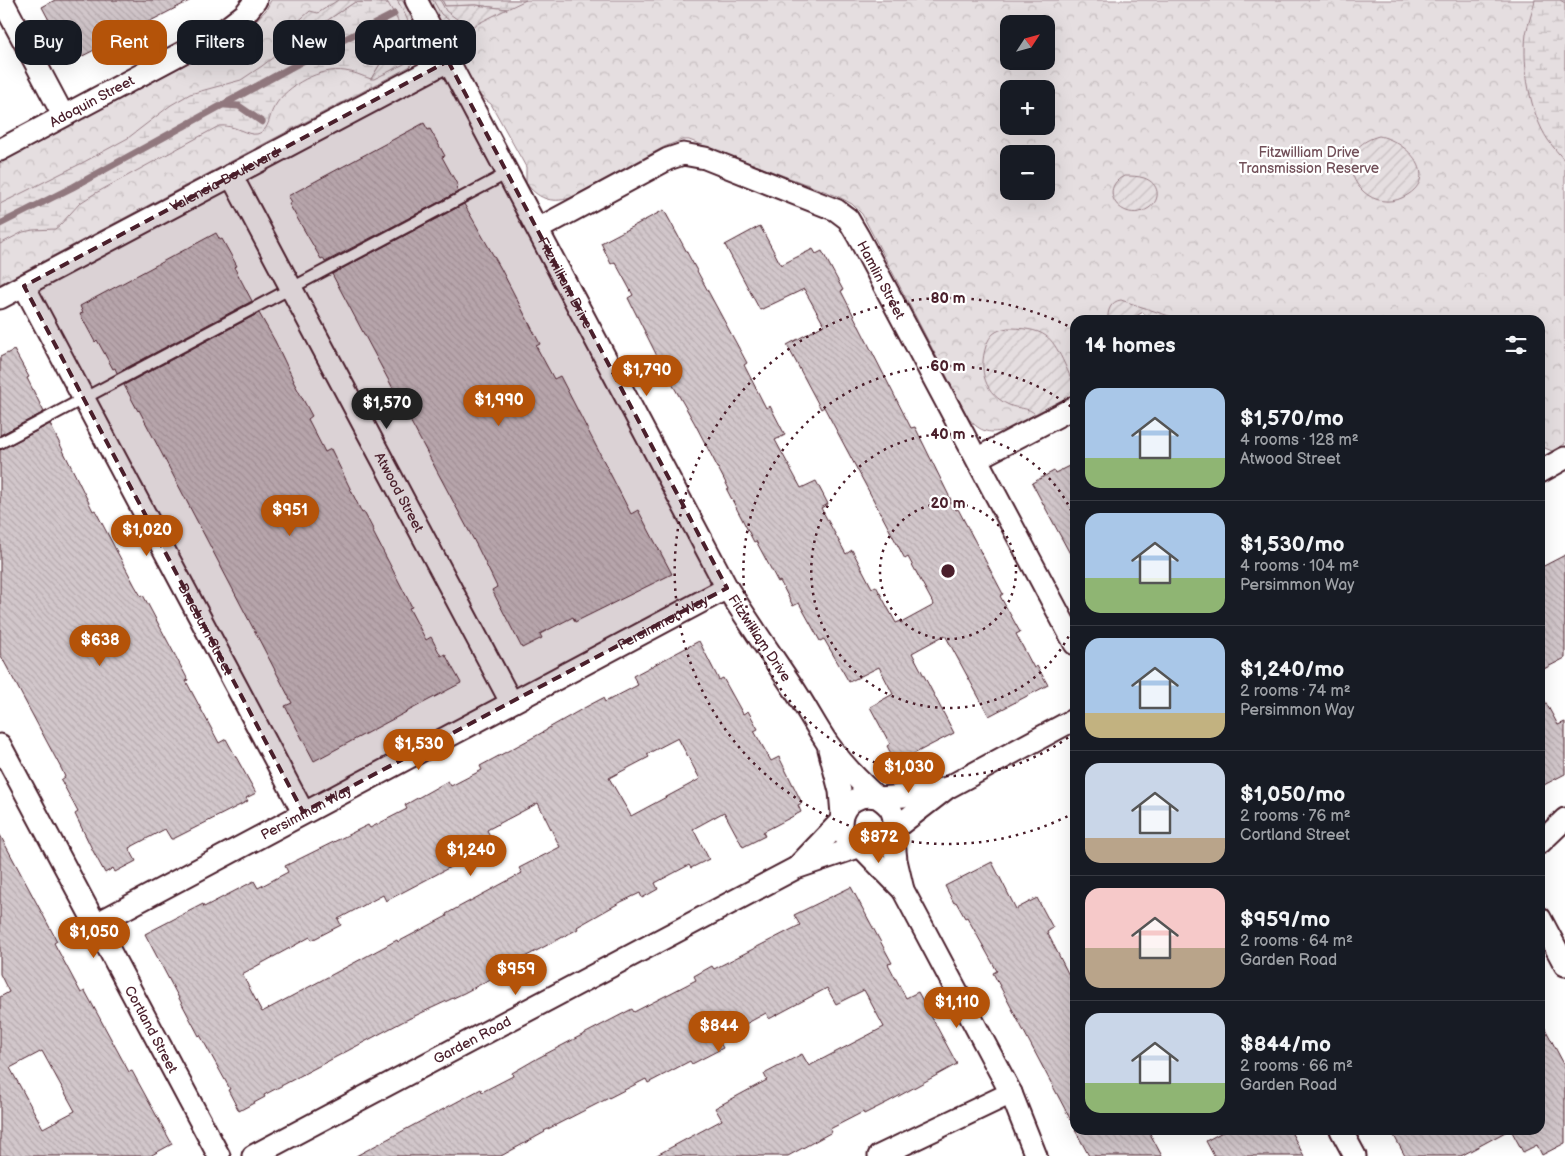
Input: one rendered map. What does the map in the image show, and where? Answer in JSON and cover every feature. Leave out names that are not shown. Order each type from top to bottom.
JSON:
[{"type":"street","points":[[2,0],[63,115]]},
{"type":"street","name":"Adoquin Street","points":[[0,150],[223,30],[245,14],[256,0]]},
{"type":"street","name":"Fitzwilliam Drive","points":[[416,0],[427,20]]},
{"type":"street","name":"Valencia Boulevard","points":[[0,298],[440,65]]},
{"type":"street","name":"Fitzwilliam Drive","points":[[450,65],[727,588],[828,744],[856,778],[878,797]]},
{"type":"street","name":"Hamlin Street","points":[[538,229],[668,159],[683,154],[705,158],[836,210],[848,219],[978,458],[1070,634]]},
{"type":"street","name":"Atwood Street","points":[[231,175],[511,702]]},
{"type":"street","name":"Braeburn Street","points":[[24,286],[303,812]]},
{"type":"street","points":[[978,458],[1070,410]]},
{"type":"street","points":[[1545,469],[1565,458]]},
{"type":"street","name":"Persimmon Way","points":[[96,924],[303,812],[727,588]]},
{"type":"street","points":[[860,847],[877,847],[889,838],[893,830],[947,788],[1070,722]]},
{"type":"street","name":"Cortland Street","points":[[0,744],[219,1156]]},
{"type":"street","name":"Fitzwilliam Drive","points":[[828,744],[840,791],[842,818]]},
{"type":"street","points":[[903,890],[860,847],[851,843],[845,836],[842,818],[851,801],[867,795],[878,797],[916,795],[947,788]]},
{"type":"street","points":[[878,797],[890,808],[894,822],[896,860],[903,890],[1011,1093],[1036,1156]]},
{"type":"street","name":"Garden Road","points":[[796,868],[842,818]]},
{"type":"street","points":[[1545,823],[1564,820]]},
{"type":"street","points":[[1545,838],[1564,820]]},
{"type":"street","name":"Garden Road","points":[[254,1156],[796,868],[860,847]]},
{"type":"street","points":[[1545,927],[1565,965]]},
{"type":"street","points":[[879,1156],[1011,1093]]},
{"type":"street","points":[[1344,1135],[1355,1156]]},
{"type":"lane","points":[[0,443],[508,173]]},
{"type":"highlighted area","points":[[448,61],[727,588],[303,812],[24,286]]},
{"type":"green space","points":[[271,0],[402,0],[412,20],[355,20],[355,65],[411,65],[0,284],[0,162],[184,65],[263,65],[263,20],[256,20],[266,10]]},
{"type":"green space","points":[[338,0],[386,0],[388,3],[355,2],[328,20],[300,20],[310,11],[318,13]]},
{"type":"green space","points":[[397,0],[402,0],[413,20],[408,20]]},
{"type":"green space","name":"Fitzwilliam Drive Transmission Reserve","points":[[429,0],[1565,0],[1565,444],[1552,451],[1545,448],[1545,315],[1145,315],[1143,312],[1138,315],[1070,315],[1070,396],[1007,429],[996,432],[986,431],[977,427],[969,419],[862,214],[852,204],[837,196],[689,140],[682,140],[664,147],[563,200],[551,200],[535,193],[526,183],[526,167],[491,104],[479,95],[463,65],[476,65],[476,20],[440,20]]},
{"type":"green space","points":[[429,0],[433,0],[441,14],[449,20],[440,20]]},
{"type":"green space","points":[[440,0],[442,0],[445,6],[476,5],[507,9],[476,24],[476,20],[458,20],[446,11]]},
{"type":"green space","points":[[442,0],[526,0],[507,9],[476,5],[445,6]]},
{"type":"green space","points":[[1535,0],[1560,0],[1565,3],[1565,161],[1548,140],[1536,117],[1526,74],[1526,34]]},
{"type":"green space","points":[[355,2],[388,3],[398,20],[355,20],[355,65],[380,65],[371,79],[352,72],[336,70],[306,79],[280,98],[267,126],[262,132],[253,134],[230,127],[219,126],[94,194],[80,203],[55,229],[23,232],[0,244],[0,204],[128,138],[171,105],[190,94],[241,80],[273,58],[273,65],[345,65],[345,20],[328,20]]},
{"type":"green space","points":[[380,65],[402,65],[374,79],[371,79]]},
{"type":"green space","points":[[1379,136],[1398,144],[1415,159],[1419,167],[1421,177],[1418,186],[1409,194],[1393,201],[1378,200],[1365,193],[1356,182],[1351,169],[1353,156],[1362,144]]},
{"type":"green space","points":[[1124,176],[1142,177],[1149,180],[1156,187],[1156,200],[1149,208],[1139,212],[1130,212],[1116,204],[1112,189],[1116,182]]},
{"type":"green space","points":[[1121,300],[1166,315],[1145,315],[1143,312],[1138,315],[1108,315],[1110,307]]},
{"type":"green space","points":[[1008,328],[1033,330],[1046,336],[1055,345],[1070,376],[1070,396],[1035,414],[1030,410],[1009,405],[994,395],[983,373],[983,364],[988,342],[1000,330]]},
{"type":"building","points":[[55,0],[191,0],[152,20],[92,20],[92,51],[82,56],[82,20],[49,20],[42,7]]},
{"type":"building","points":[[424,123],[428,130],[430,129],[445,156],[442,157],[458,186],[456,188],[458,192],[325,262],[323,258],[321,259],[289,204],[292,202],[288,196]]},
{"type":"building","points":[[464,204],[500,267],[540,344],[536,346],[554,379],[560,376],[631,514],[638,510],[672,574],[575,622],[573,617],[540,634],[542,638],[522,648],[492,590],[497,587],[478,548],[332,274]]},
{"type":"building","points":[[664,210],[747,363],[744,365],[766,408],[770,406],[785,435],[775,440],[801,488],[816,481],[828,504],[821,508],[846,554],[852,550],[872,588],[876,586],[896,623],[901,621],[901,623],[934,605],[908,557],[905,559],[824,407],[821,409],[787,345],[824,325],[804,289],[760,310],[725,245],[760,226],[781,265],[813,249],[816,254],[822,251],[911,428],[915,427],[956,510],[958,509],[1003,594],[1000,596],[1020,632],[1016,634],[1034,668],[1037,666],[1048,685],[989,716],[945,635],[912,653],[954,733],[896,763],[887,746],[890,744],[870,707],[893,694],[879,667],[849,682],[824,639],[820,641],[799,603],[793,606],[756,541],[754,542],[727,490],[729,489],[663,368],[628,298],[633,295],[615,262],[611,264],[601,243]]},
{"type":"building","points":[[216,233],[220,240],[222,239],[237,266],[234,267],[252,301],[117,373],[97,340],[95,342],[80,314],[83,313],[80,306]]},
{"type":"building","points":[[259,313],[312,416],[308,419],[325,452],[331,449],[362,513],[364,512],[412,607],[409,608],[426,640],[431,637],[441,656],[445,654],[461,683],[314,761],[285,706],[292,703],[139,410],[124,385]]},
{"type":"building","points":[[14,350],[29,377],[27,378],[44,412],[0,435],[0,357]]},
{"type":"building","points":[[50,424],[93,511],[95,510],[135,586],[141,596],[143,595],[219,743],[226,739],[256,793],[246,798],[248,801],[173,839],[171,839],[165,829],[129,848],[136,861],[115,872],[113,868],[105,873],[93,851],[75,814],[78,812],[61,780],[65,777],[62,770],[0,654],[0,450]]},
{"type":"building","points":[[1070,466],[1070,554],[1032,483],[1054,471],[1055,473]]},
{"type":"building","points":[[1565,555],[1565,658],[1545,668],[1545,565]]},
{"type":"building","points":[[699,641],[719,680],[723,678],[743,714],[748,711],[758,729],[754,731],[771,761],[779,757],[802,803],[798,805],[801,812],[763,832],[765,836],[743,847],[724,812],[693,829],[709,859],[691,868],[689,865],[655,883],[658,889],[642,898],[640,893],[621,902],[577,927],[578,929],[500,970],[502,973],[404,1021],[264,1095],[265,1097],[239,1111],[228,1090],[230,1089],[199,1036],[145,934],[203,904],[204,907],[254,881],[258,888],[288,872],[285,866],[368,825],[370,828],[407,809],[405,805],[448,781],[451,786],[482,770],[480,766],[584,708],[603,698],[605,702],[638,685],[633,676]],"holes":[[[678,738],[700,779],[631,816],[609,778],[649,757],[647,754]],[[538,803],[560,847],[519,868],[522,873],[446,914],[447,916],[398,942],[397,940],[262,1012],[242,974],[310,937],[312,940],[341,925],[338,919],[383,895],[386,901],[494,844],[487,830]]]},
{"type":"building","points":[[1545,701],[1558,725],[1565,722],[1565,774],[1545,784]]},
{"type":"building","points":[[0,835],[57,941],[54,943],[81,993],[85,991],[129,1072],[132,1071],[172,1144],[150,1156],[0,1156],[0,997],[9,992],[0,974]],"holes":[[[42,1051],[75,1111],[43,1128],[10,1068]]]},
{"type":"building","points":[[992,862],[1016,909],[1037,898],[1053,928],[1047,932],[1070,977],[1070,1119],[993,973],[997,971],[967,917],[965,918],[956,902],[954,903],[945,886]]},
{"type":"building","points":[[851,887],[892,963],[888,964],[906,998],[918,992],[957,1064],[888,1102],[830,1129],[832,1132],[788,1156],[655,1156],[722,1120],[715,1108],[767,1080],[764,1074],[802,1054],[809,1066],[884,1027],[864,990],[836,1004],[827,988],[769,1019],[766,1013],[718,1039],[723,1048],[692,1064],[690,1061],[648,1083],[646,1079],[544,1131],[501,1156],[356,1156],[481,1089],[482,1092],[513,1076],[512,1073],[538,1058],[632,1009],[634,1012],[696,980],[694,976],[712,966],[714,969],[800,925],[794,915]]},
{"type":"building","points":[[1545,1028],[1565,1066],[1565,1143],[1542,1155],[1537,1145],[1523,1152],[1514,1135],[1545,1135]]},
{"type":"building","points":[[1078,1135],[1151,1135],[1162,1156],[1089,1156]]},
{"type":"building","points":[[1217,1135],[1293,1135],[1304,1156],[1214,1156],[1206,1141]]},
{"type":"building","points":[[1394,1135],[1500,1135],[1461,1156],[1405,1156]]},
{"type":"waterway","points":[[0,224],[73,187],[310,57],[394,14]]},
{"type":"waterway","points":[[225,105],[239,106],[262,122]]}]
